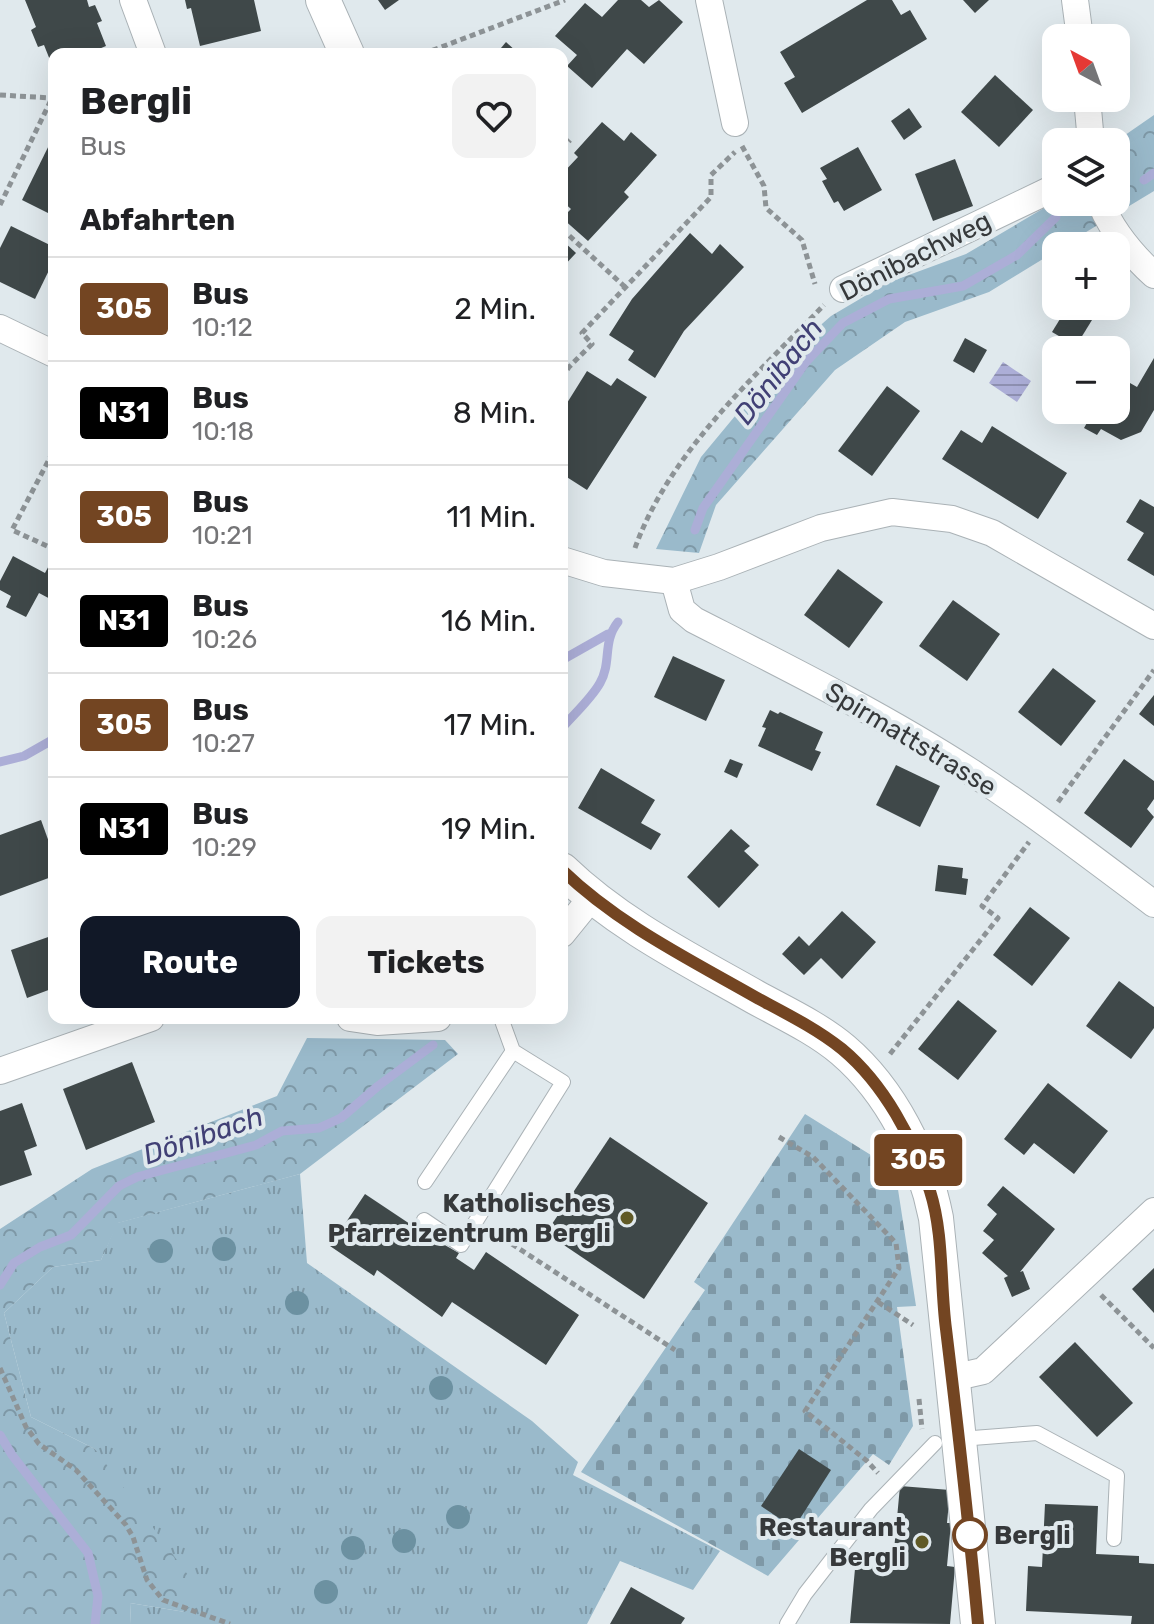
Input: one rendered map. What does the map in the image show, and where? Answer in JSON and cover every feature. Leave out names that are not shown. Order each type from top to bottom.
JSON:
[{"type":"street","points":[[133,0],[151,48]]},
{"type":"street","points":[[323,0],[344,48]]},
{"type":"street","points":[[709,0],[735,123]]},
{"type":"street","points":[[1075,0],[1078,24]]},
{"type":"street","name":"Dönibachweg","points":[[835,295],[1042,194]]},
{"type":"street","points":[[1105,216],[1132,255],[1154,275]]},
{"type":"street","points":[[0,328],[48,351]]},
{"type":"street","points":[[568,562],[604,573],[674,581],[821,528],[892,512],[952,519],[992,533],[1154,626]]},
{"type":"street","name":"Spirmattstrasse","points":[[674,581],[682,610],[694,620],[847,698],[971,772],[1154,904]]},
{"type":"street","points":[[568,875],[592,897],[655,940],[826,1038],[867,1074],[908,1138],[931,1196],[937,1230],[952,1378],[948,1441],[978,1624]]},
{"type":"street","points":[[568,927],[592,897]]},
{"type":"street","points":[[0,1071],[129,1024]]},
{"type":"street","points":[[952,1378],[983,1371],[1154,1211]]},
{"type":"lane","points":[[424,1220],[461,1245],[563,1082],[513,1051],[503,1024]]},
{"type":"lane","points":[[425,1182],[513,1051]]},
{"type":"lane","points":[[787,1624],[805,1594],[871,1509],[948,1441],[1037,1433],[1117,1476],[1114,1539]]},
{"type":"path","points":[[538,0],[544,8]]},
{"type":"path","points":[[439,48],[565,0]]},
{"type":"path","points":[[0,95],[48,98]]},
{"type":"path","points":[[0,205],[48,108]]},
{"type":"path","points":[[735,123],[742,146],[764,186],[766,208],[802,240],[814,282],[835,295]]},
{"type":"path","points":[[568,369],[592,344],[582,333],[711,197],[711,175],[728,159]]},
{"type":"path","points":[[568,235],[625,287]]},
{"type":"path","name":"Dönibachweg","points":[[642,533],[675,471],[702,434],[835,295]]},
{"type":"path","points":[[47,546],[12,530],[48,461]]},
{"type":"path","points":[[1062,796],[1154,670]]},
{"type":"path","points":[[890,1054],[998,918],[982,906],[1044,822]]},
{"type":"path","points":[[779,1137],[813,1157],[896,1243],[899,1268],[805,1411],[867,1461],[891,1489]]},
{"type":"path","points":[[425,1182],[675,1350]]},
{"type":"path","points":[[1083,1277],[1154,1348]]},
{"type":"path","points":[[878,1302],[913,1325]]},
{"type":"path","points":[[0,1368],[26,1427],[39,1444],[76,1470],[126,1525],[147,1580],[163,1600],[230,1624]]},
{"type":"green space","points":[[1154,115],[1154,191],[1130,206],[1130,132]]},
{"type":"green space","points":[[1042,209],[1042,216],[1113,216],[1086,232],[1042,232],[1042,260],[989,292],[905,322],[835,370],[716,505],[699,553],[656,549],[701,457],[783,358],[831,316],[887,283],[966,254]]},
{"type":"green space","points":[[307,1038],[445,1040],[458,1054],[300,1174],[118,1223],[101,1260],[53,1267],[4,1313],[31,1417],[95,1449],[202,1594],[185,1612],[130,1603],[131,1624],[0,1624],[0,1229],[92,1169],[277,1096]]},
{"type":"green space","points":[[805,1114],[895,1170],[916,1306],[897,1307],[913,1426],[889,1465],[873,1454],[768,1576],[581,1472],[705,1290],[694,1282]]},
{"type":"green space","points":[[300,1174],[307,1263],[532,1421],[578,1462],[573,1475],[720,1551],[693,1590],[620,1561],[587,1624],[131,1624],[130,1603],[185,1612],[95,1449],[31,1417],[4,1313],[53,1267],[101,1260],[117,1223]]},
{"type":"shaded area","points":[[1003,362],[1031,381],[1017,402],[989,383]]},
{"type":"building","points":[[25,0],[87,0],[89,7],[95,5],[102,21],[97,23],[106,46],[48,48],[48,55],[44,45],[38,47],[31,30],[36,27]]},
{"type":"building","points":[[185,0],[254,0],[261,31],[200,46],[191,8],[187,9]]},
{"type":"building","points":[[378,0],[399,0],[385,10]]},
{"type":"building","points":[[618,0],[641,0],[649,7],[659,0],[683,22],[644,64],[627,49],[592,88],[568,67],[577,55],[555,36],[585,3],[602,17]]},
{"type":"building","points":[[867,0],[892,0],[901,15],[910,10],[927,39],[802,113],[784,83],[795,77],[780,52]]},
{"type":"building","points":[[963,0],[989,0],[975,13]]},
{"type":"building","points":[[995,75],[1033,110],[999,147],[961,112]]},
{"type":"building","points":[[909,108],[922,127],[904,140],[891,121]]},
{"type":"building","points":[[602,122],[624,141],[631,132],[657,155],[624,192],[629,197],[588,241],[568,223],[571,209],[568,206],[568,168],[578,157],[574,153]]},
{"type":"building","points":[[48,147],[48,213],[22,200]]},
{"type":"building","points":[[858,147],[882,190],[844,211],[838,201],[834,203],[822,181],[827,179],[820,168]]},
{"type":"building","points":[[955,159],[973,206],[933,221],[915,174]]},
{"type":"building","points":[[11,226],[48,244],[48,272],[35,299],[0,282],[0,248]]},
{"type":"building","points":[[690,233],[712,254],[720,244],[744,267],[684,331],[655,378],[628,360],[634,351],[609,335],[632,299]]},
{"type":"building","points":[[568,246],[576,253],[568,262]]},
{"type":"building","points":[[1059,320],[1092,320],[1082,336],[1059,336],[1052,332]]},
{"type":"building","points":[[965,338],[987,350],[974,373],[953,361]]},
{"type":"building","points":[[1154,358],[1154,410],[1141,432],[1121,440],[1101,429],[1097,435],[1084,428],[1086,424],[1130,424],[1130,383],[1137,387]]},
{"type":"building","points":[[587,371],[611,386],[617,378],[647,397],[587,490],[568,478],[568,401]]},
{"type":"building","points":[[887,386],[920,411],[872,476],[838,451]]},
{"type":"building","points":[[992,426],[1067,473],[1038,519],[942,459],[961,430],[982,443]]},
{"type":"building","points":[[1140,499],[1154,507],[1154,576],[1127,560],[1144,533],[1126,522]]},
{"type":"building","points":[[13,556],[45,573],[48,567],[48,598],[39,593],[26,617],[6,607],[11,596],[0,590],[0,581]]},
{"type":"building","points":[[838,569],[883,602],[849,648],[804,615]]},
{"type":"building","points":[[953,600],[1000,634],[967,681],[919,646]]},
{"type":"building","points":[[673,656],[725,680],[706,721],[654,697]]},
{"type":"building","points":[[1053,668],[1096,701],[1061,746],[1018,712]]},
{"type":"building","points":[[1154,695],[1154,726],[1139,714]]},
{"type":"building","points":[[770,710],[823,732],[815,750],[821,752],[812,771],[758,746]]},
{"type":"building","points":[[730,759],[743,764],[737,778],[724,772]]},
{"type":"building","points":[[1124,759],[1154,781],[1154,799],[1147,809],[1154,817],[1131,848],[1084,813]]},
{"type":"building","points":[[896,765],[940,786],[920,827],[876,805]]},
{"type":"building","points":[[601,768],[655,800],[641,823],[661,834],[651,850],[578,808]]},
{"type":"building","points":[[41,820],[48,839],[48,878],[0,896],[0,835]]},
{"type":"building","points":[[731,829],[750,846],[744,851],[759,865],[719,908],[687,877]]},
{"type":"building","points":[[938,865],[963,868],[962,878],[968,879],[966,895],[935,891]]},
{"type":"building","points":[[1030,907],[1070,938],[1032,986],[993,955]]},
{"type":"building","points":[[842,911],[876,942],[842,979],[821,958],[804,975],[782,954],[799,936],[809,946]]},
{"type":"building","points":[[48,937],[48,990],[27,998],[11,950]]},
{"type":"building","points":[[1119,981],[1154,1007],[1154,1028],[1131,1059],[1086,1026]]},
{"type":"building","points":[[958,1000],[997,1031],[958,1080],[918,1049]]},
{"type":"building","points":[[132,1062],[155,1122],[86,1150],[63,1089]]},
{"type":"building","points":[[1048,1083],[1108,1131],[1074,1174],[1034,1143],[1024,1155],[1004,1139]]},
{"type":"building","points":[[22,1103],[37,1146],[24,1151],[32,1175],[0,1186],[0,1111]]},
{"type":"building","name":"Katholisches Pfarreizentrum Bergli","points":[[610,1137],[708,1203],[644,1299],[546,1233]]},
{"type":"building","points":[[1003,1186],[1055,1229],[1020,1272],[1023,1271],[1030,1289],[1012,1297],[1004,1278],[1008,1276],[982,1253],[994,1240],[983,1231],[997,1214],[987,1205]]},
{"type":"building","points":[[365,1194],[413,1226],[415,1223],[428,1231],[425,1234],[459,1253],[456,1258],[474,1270],[486,1252],[579,1315],[546,1365],[452,1302],[442,1317],[377,1270],[374,1276],[330,1246]]},
{"type":"building","points":[[1154,1268],[1154,1313],[1132,1289]]},
{"type":"building","points":[[1075,1342],[1133,1403],[1097,1437],[1039,1377]]},
{"type":"building","points":[[799,1449],[831,1470],[794,1528],[761,1506]]},
{"type":"building","points":[[900,1486],[950,1490],[947,1566],[955,1567],[950,1624],[850,1623],[856,1558],[893,1561]]},
{"type":"building","points":[[1045,1504],[1098,1506],[1096,1554],[1139,1556],[1139,1563],[1154,1564],[1154,1624],[1131,1624],[1132,1616],[1026,1611],[1028,1566],[1042,1567]]},
{"type":"building","points":[[631,1587],[685,1618],[681,1624],[610,1624]]},
{"type":"waterway","name":"Dönibach","points":[[1144,180],[1154,173]]},
{"type":"waterway","name":"Dönibach","points":[[695,530],[703,508],[806,362],[843,323],[889,299],[963,286],[1017,255],[1056,217]]},
{"type":"waterway","name":"Dönibach","points":[[568,722],[600,683],[606,667],[610,637],[618,622]]},
{"type":"waterway","points":[[568,657],[608,634]]},
{"type":"waterway","points":[[0,762],[24,756],[48,742]]},
{"type":"waterway","name":"Dönibach","points":[[0,1285],[14,1263],[40,1247],[71,1235],[119,1186],[137,1177],[256,1145],[282,1131],[319,1128],[341,1118],[433,1045]]},
{"type":"waterway","name":"Dönibach","points":[[0,1435],[88,1553],[98,1596],[95,1624]]},
{"type":"bus line","name":"305","points":[[568,875],[592,897],[642,932],[841,1049],[867,1074],[908,1138],[926,1179],[936,1218],[978,1624]]},
{"type":"place","name":"Katholisches Pfarreizentrum Bergli","points":[[627,1218]]},
{"type":"place","name":"Bergli","points":[[970,1535]]},
{"type":"place","name":"Restaurant Bergli","points":[[922,1542]]}]
